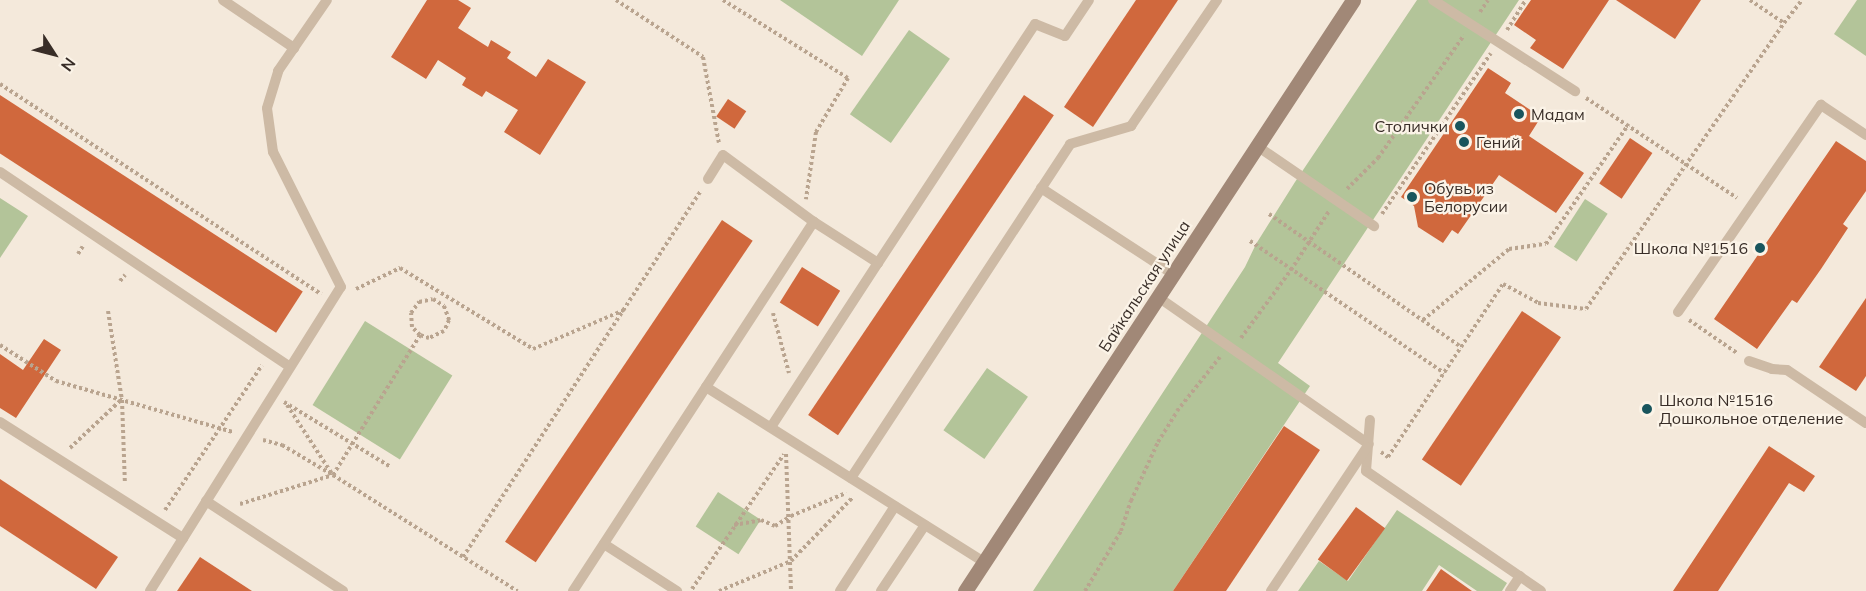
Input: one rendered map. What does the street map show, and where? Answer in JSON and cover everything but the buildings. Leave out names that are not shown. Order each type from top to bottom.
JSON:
[{"type":"street","name":"Байкальская улица","points":[[964,591],[1353,0]]},
{"type":"lane","points":[[223,0],[294,48]]},
{"type":"lane","points":[[150,591],[183,538],[211,504],[247,436],[340,287],[273,152],[267,108],[278,71],[327,0]]},
{"type":"lane","points":[[771,427],[1035,24],[1065,36],[1089,0]]},
{"type":"lane","points":[[850,478],[1070,144],[1131,126],[1217,0]]},
{"type":"lane","points":[[1432,0],[1575,91]]},
{"type":"lane","points":[[1678,312],[1821,105],[1866,135]]},
{"type":"lane","points":[[1257,146],[1374,226]]},
{"type":"lane","points":[[708,179],[723,155],[814,222],[878,263]]},
{"type":"lane","points":[[0,172],[290,367]]},
{"type":"lane","points":[[1041,188],[1173,274]]},
{"type":"lane","points":[[573,591],[814,222]]},
{"type":"lane","points":[[1158,297],[1369,444]]},
{"type":"lane","points":[[1749,361],[1772,369],[1787,370],[1866,423]]},
{"type":"lane","points":[[706,387],[984,562]]},
{"type":"lane","points":[[1370,420],[1366,471],[1541,591]]},
{"type":"lane","points":[[0,422],[183,538]]},
{"type":"lane","points":[[1271,591],[1369,444]]},
{"type":"lane","points":[[211,504],[343,591]]},
{"type":"lane","points":[[840,591],[895,506]]},
{"type":"lane","points":[[881,591],[925,525]]},
{"type":"lane","points":[[604,544],[677,591]]},
{"type":"lane","points":[[1510,591],[1520,576]]},
{"type":"path","points":[[616,0],[703,57],[713,122],[723,155]]},
{"type":"path","points":[[723,0],[848,78],[816,132],[807,191]]},
{"type":"path","points":[[1085,591],[1122,531],[1131,501],[1158,442],[1217,359],[1232,350],[1291,270],[1336,201],[1378,158],[1488,0]]},
{"type":"path","points":[[1374,226],[1526,0]]},
{"type":"path","points":[[1750,0],[1784,23]]},
{"type":"path","points":[[1369,444],[1388,457],[1503,284],[1538,303],[1586,309],[1802,0]]},
{"type":"path","points":[[0,84],[332,301],[400,268],[533,349],[624,309]]},
{"type":"path","points":[[1575,91],[1751,207]]},
{"type":"path","points":[[1423,320],[1509,249],[1546,244],[1628,125]]},
{"type":"path","points":[[463,557],[708,179]]},
{"type":"path","points":[[1269,214],[1461,347]]},
{"type":"path","points":[[1250,241],[1444,373]]},
{"type":"path","points":[[767,294],[794,391]]},
{"type":"path","points":[[433,299],[444,306],[449,320],[444,331],[429,338],[420,335],[412,327],[411,313],[419,302],[433,299]]},
{"type":"path","points":[[108,312],[122,400],[126,501]]},
{"type":"path","points":[[1678,312],[1749,361]]},
{"type":"path","points":[[211,504],[239,504],[333,475],[420,335]]},
{"type":"path","points":[[0,345],[56,381],[282,445],[517,591]]},
{"type":"path","points":[[158,521],[270,353]]},
{"type":"path","points":[[273,395],[391,467]]},
{"type":"path","points":[[57,460],[122,400]]},
{"type":"path","points":[[286,403],[333,475]]},
{"type":"path","points":[[691,591],[786,451],[791,591]]},
{"type":"path","points":[[734,525],[761,520],[775,526],[790,516],[863,486]]},
{"type":"path","points":[[719,591],[791,561],[863,486]]},
{"type":"green space","points":[[780,0],[899,0],[862,56]]},
{"type":"green space","points":[[1417,0],[1519,0],[1278,363],[1310,386],[1173,591],[1033,591],[1245,267],[1256,244],[1295,182]]},
{"type":"green space","points":[[1857,0],[1866,0],[1866,56],[1834,34]]},
{"type":"green space","points":[[909,30],[950,59],[891,143],[850,114]]},
{"type":"green space","points":[[0,198],[28,216],[0,258]]},
{"type":"green space","points":[[1585,199],[1608,214],[1577,262],[1554,247]]},
{"type":"green space","points":[[365,321],[452,376],[400,460],[313,405]]},
{"type":"green space","points":[[987,368],[1028,397],[984,459],[943,430]]},
{"type":"green space","points":[[718,492],[761,520],[738,554],[696,526]]},
{"type":"green space","points":[[1397,510],[1507,583],[1502,591],[1477,591],[1439,565],[1422,591],[1298,591],[1319,561],[1348,581]]},
{"type":"place","name":"Мадам","points":[[1519,114]]},
{"type":"place","name":"Столички","points":[[1460,126]]},
{"type":"place","name":"Гений","points":[[1464,142]]},
{"type":"place","name":"Обувь из Белорусии","points":[[1412,197]]},
{"type":"place","name":"Школа №1516","points":[[1760,248]]},
{"type":"place","name":"Школа №1516 Дошкольное отделение","points":[[1647,409]]}]
